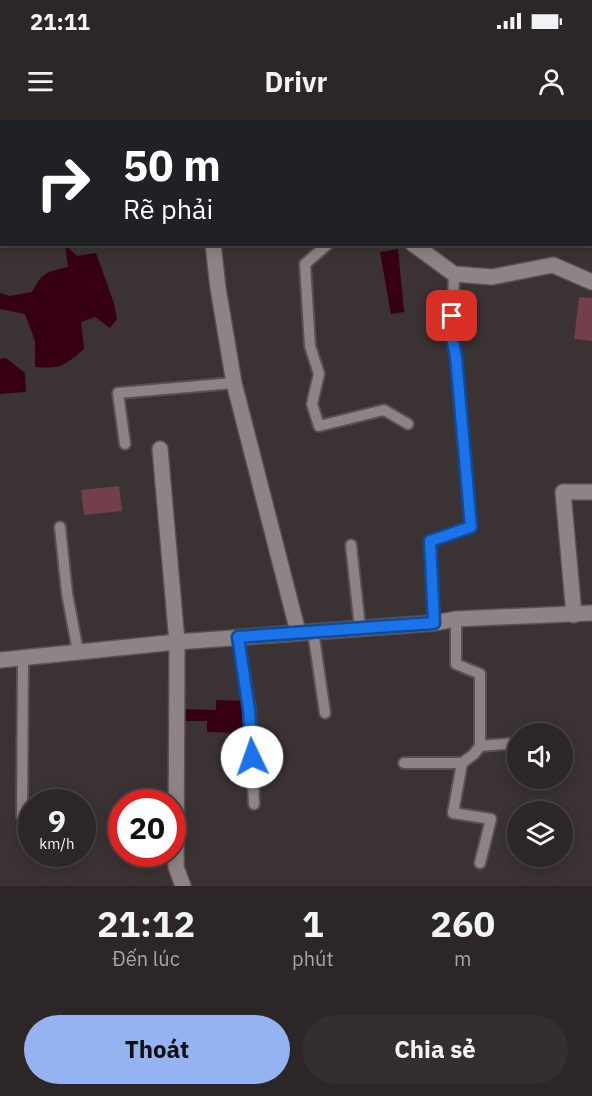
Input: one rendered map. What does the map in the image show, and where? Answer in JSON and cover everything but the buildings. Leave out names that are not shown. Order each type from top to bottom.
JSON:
[{"type":"street","points":[[213,246],[234,383],[305,632]]},
{"type":"street","points":[[416,246],[454,274],[492,277],[553,265],[592,282]]},
{"type":"street","points":[[160,449],[177,642],[176,867],[183,886]]},
{"type":"street","points":[[574,615],[563,492],[592,492]]},
{"type":"street","points":[[0,660],[177,642],[434,623],[456,619],[592,613]]},
{"type":"lane","points":[[326,246],[305,264],[310,346],[319,374],[312,404],[319,426],[384,410],[408,424]]},
{"type":"lane","points":[[434,623],[430,541],[471,527],[456,357],[452,337],[454,274]]},
{"type":"lane","points":[[125,444],[118,393],[234,383]]},
{"type":"lane","points":[[60,527],[67,593],[78,652]]},
{"type":"lane","points":[[351,544],[360,628]]},
{"type":"lane","points":[[404,763],[462,763],[480,746],[480,674],[456,664],[456,619]]},
{"type":"lane","points":[[305,632],[325,713]]},
{"type":"lane","points":[[238,637],[249,710],[254,804]]},
{"type":"lane","points":[[22,789],[23,658]]},
{"type":"lane","points":[[480,746],[507,744]]},
{"type":"lane","points":[[462,763],[453,813],[491,819],[480,863]]},
{"type":"shaded area","points":[[65,246],[77,256],[96,253],[114,303],[117,319],[110,328],[95,317],[81,322],[84,349],[57,367],[35,367],[35,341],[25,314],[0,309],[0,293],[10,296],[32,292],[39,280],[46,274],[68,267]]},
{"type":"shaded area","points":[[398,249],[404,312],[391,314],[380,252]]},
{"type":"shaded area","points":[[579,297],[592,298],[592,341],[574,339]]},
{"type":"shaded area","points":[[6,358],[25,373],[26,392],[0,394],[0,359]]},
{"type":"shaded area","points":[[119,486],[122,511],[84,515],[81,490]]},
{"type":"shaded area","points":[[216,700],[244,701],[244,733],[207,732],[207,721],[182,721],[182,709],[216,710]]},
{"type":"route","points":[[252,757],[249,710],[238,637],[434,623],[430,541],[471,527],[456,357],[452,337],[452,316]]}]
